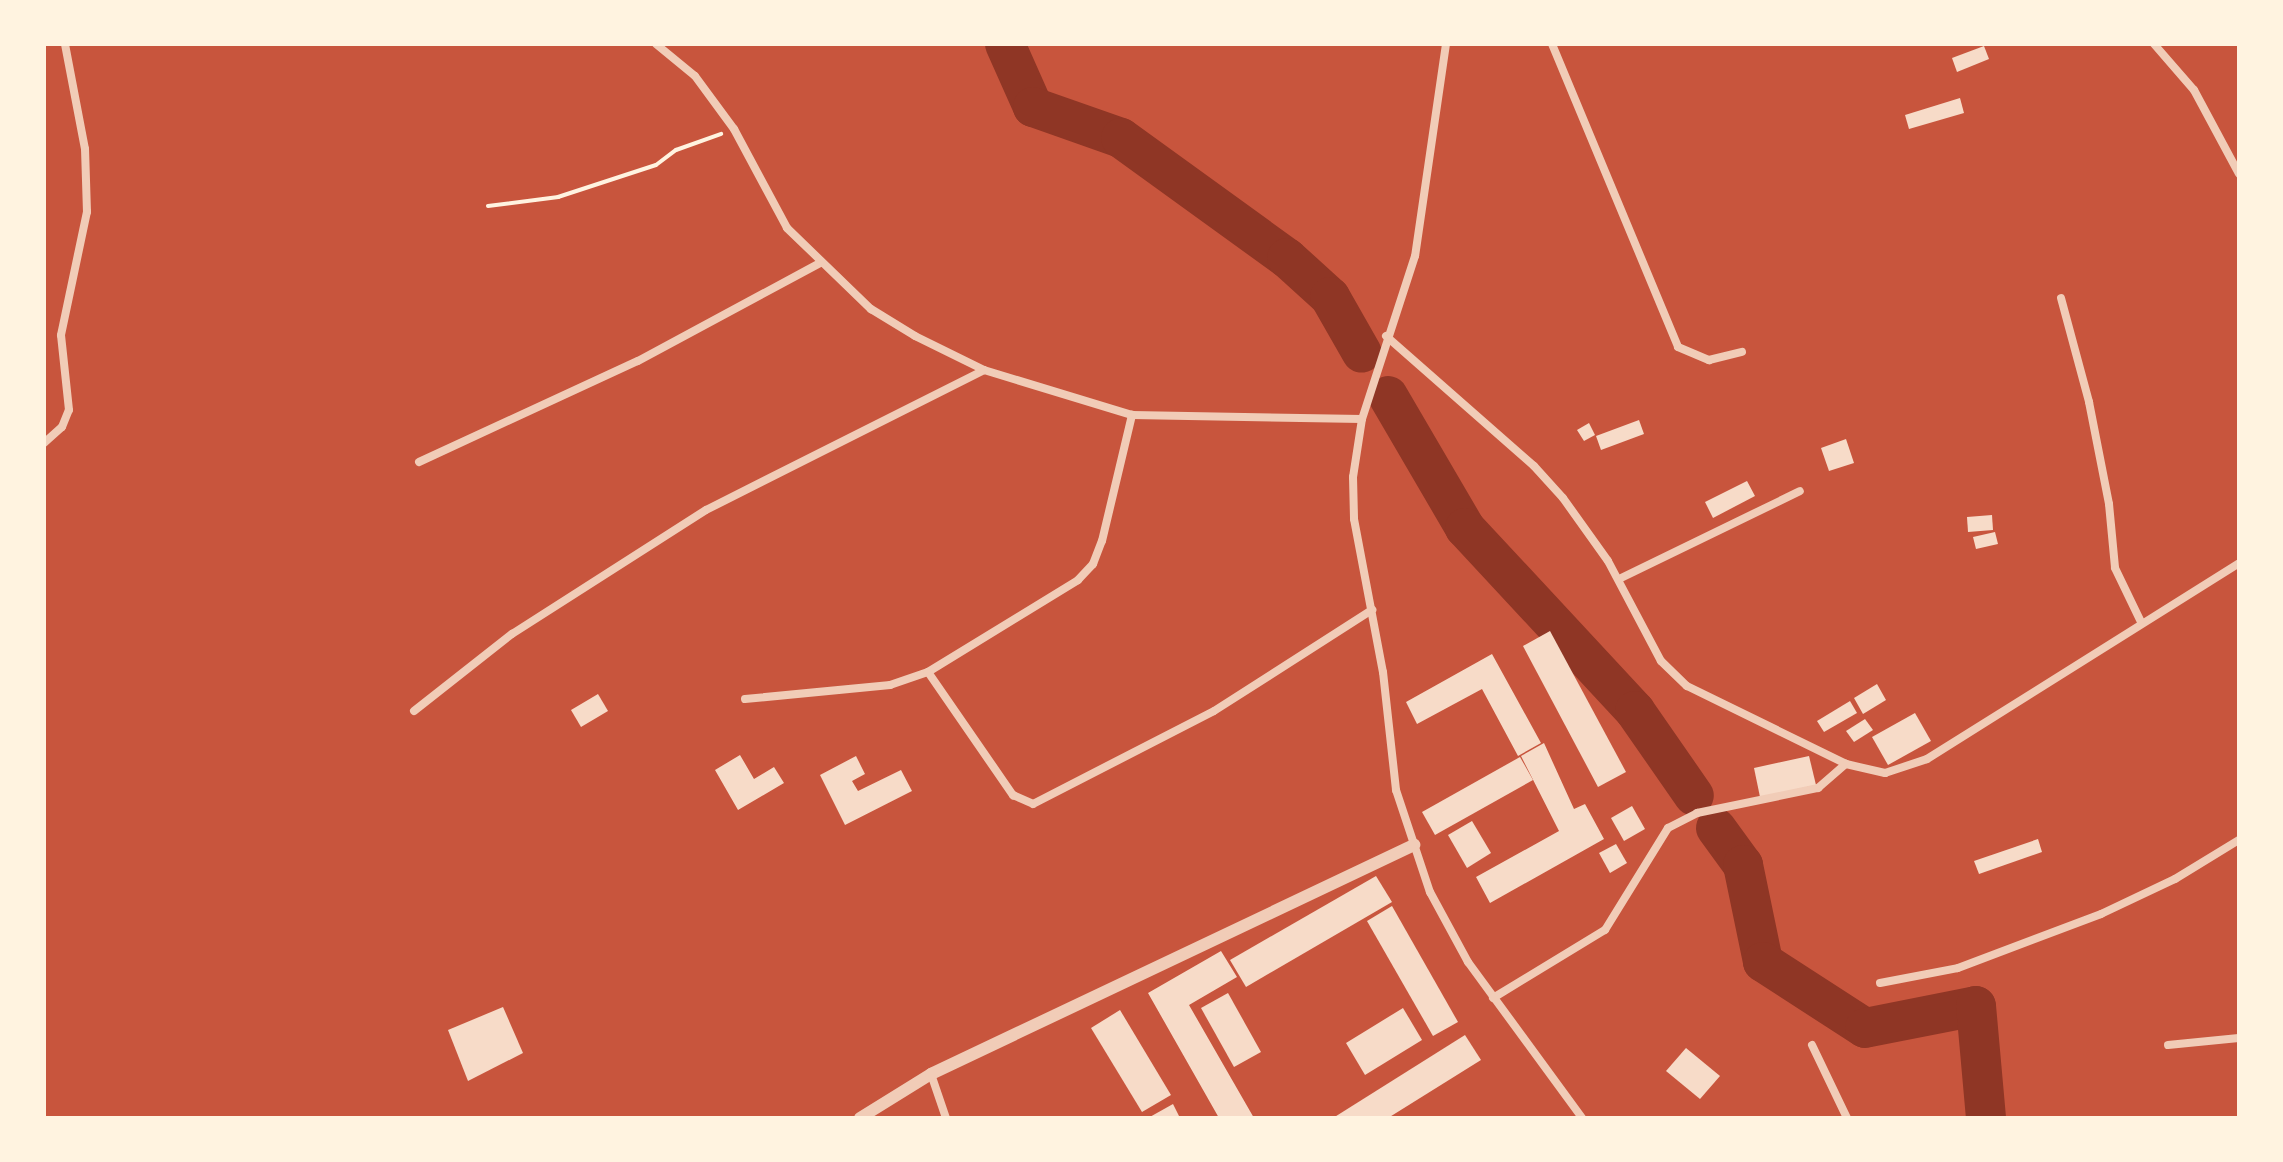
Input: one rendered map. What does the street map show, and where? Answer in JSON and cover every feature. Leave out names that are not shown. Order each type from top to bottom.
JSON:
[{"type":"street","points":[[44,443],[62,427],[69,410],[61,335],[87,212],[85,149],[65,44]]},
{"type":"street","points":[[656,44],[695,76],[734,129],[787,228],[820,263],[871,309],[984,370],[1132,415],[1362,419]]},
{"type":"street","points":[[1446,44],[1427,199],[1415,256],[1386,336],[1362,419],[1353,477],[1354,519],[1372,610],[1396,790],[1430,892],[1493,998],[1582,1118]]},
{"type":"street","points":[[1552,44],[1678,347],[1709,360],[1742,352]]},
{"type":"street","points":[[2154,44],[2194,90],[2239,174]]},
{"type":"street","points":[[419,462],[638,361],[820,263]]},
{"type":"street","points":[[2061,298],[2095,431],[2115,568],[2141,622]]},
{"type":"street","points":[[1386,336],[1534,466],[1619,579],[1647,640],[1687,686],[1846,764],[1885,773],[1927,759],[2239,563]]},
{"type":"street","points":[[414,711],[512,634],[706,510],[984,370]]},
{"type":"street","points":[[745,699],[836,695],[890,685],[928,672],[1061,592],[1093,564],[1132,415]]},
{"type":"street","points":[[1619,579],[1800,491]]},
{"type":"street","points":[[928,672],[1013,795],[1033,804],[1214,711],[1372,610]]},
{"type":"street","points":[[1493,998],[1605,930],[1668,828],[1697,813],[1818,788],[1846,764]]},
{"type":"street","points":[[1880,983],[1958,968],[2101,914],[2175,879],[2239,840]]},
{"type":"street","points":[[860,1118],[931,1074],[1414,845]]},
{"type":"street","points":[[2168,1045],[2239,1038]]},
{"type":"street","points":[[1812,1045],[1847,1118]]},
{"type":"street","points":[[931,1074],[946,1118]]},
{"type":"path","points":[[488,206],[558,197],[656,165],[676,150],[734,129]]},
{"type":"building","points":[[1984,46],[1989,59],[1957,72],[1952,58]]},
{"type":"building","points":[[1960,98],[1964,113],[1909,129],[1905,115]]},
{"type":"building","points":[[1639,420],[1644,434],[1601,450],[1596,436]]},
{"type":"building","points":[[1589,423],[1595,435],[1584,441],[1577,430]]},
{"type":"building","points":[[1846,439],[1854,463],[1829,471],[1821,448]]},
{"type":"building","points":[[1747,481],[1755,496],[1713,518],[1705,502]]},
{"type":"building","points":[[1992,515],[1993,530],[1968,532],[1967,517]]},
{"type":"building","points":[[1995,532],[1998,544],[1976,549],[1973,537]]},
{"type":"building","points":[[1550,631],[1626,772],[1598,787],[1523,646]]},
{"type":"building","points":[[1492,654],[1541,743],[1518,756],[1482,689],[1417,724],[1406,702]]},
{"type":"building","points":[[1877,684],[1886,700],[1863,714],[1854,698]]},
{"type":"building","points":[[598,694],[608,711],[581,727],[571,710]]},
{"type":"building","points":[[1850,701],[1857,713],[1824,732],[1817,721]]},
{"type":"building","points":[[1915,713],[1931,741],[1888,765],[1872,737]]},
{"type":"building","points":[[1865,719],[1873,730],[1854,742],[1846,731]]},
{"type":"building","points":[[1544,743],[1574,809],[1585,804],[1604,839],[1490,903],[1476,877],[1559,831],[1521,756]]},
{"type":"building","points":[[740,755],[754,779],[774,767],[784,783],[738,810],[715,770]]},
{"type":"building","points":[[856,756],[865,774],[852,781],[858,791],[901,770],[912,791],[845,825],[820,775]]},
{"type":"building","points":[[1809,756],[1816,785],[1760,797],[1754,768]]},
{"type":"building","points":[[1520,757],[1533,780],[1435,835],[1422,812]]},
{"type":"building","points":[[1632,806],[1645,829],[1624,841],[1611,818]]},
{"type":"building","points":[[1472,821],[1491,853],[1467,868],[1448,835]]},
{"type":"building","points":[[2038,839],[2042,852],[1979,874],[1974,861]]},
{"type":"building","points":[[1616,844],[1627,863],[1610,873],[1599,853]]},
{"type":"building","points":[[1376,876],[1392,902],[1246,987],[1230,960]]},
{"type":"building","points":[[1392,906],[1458,1022],[1433,1036],[1367,921]]},
{"type":"building","points":[[1221,951],[1237,977],[1189,1005],[1254,1118],[1219,1118],[1148,993]]},
{"type":"building","points":[[1228,993],[1261,1052],[1234,1067],[1201,1008]]},
{"type":"building","points":[[503,1007],[523,1053],[468,1081],[448,1030]]},
{"type":"building","points":[[1403,1008],[1422,1040],[1365,1075],[1346,1043]]},
{"type":"building","points":[[1120,1010],[1171,1095],[1142,1112],[1091,1028]]},
{"type":"building","points":[[1465,1035],[1481,1060],[1388,1118],[1333,1118]]},
{"type":"building","points":[[1686,1048],[1720,1076],[1700,1099],[1666,1071]]},
{"type":"building","points":[[1173,1104],[1180,1118],[1148,1118]]},
{"type":"waterway","points":[[1005,44],[1033,107],[1121,138],[1287,258],[1330,297],[1362,353]]},
{"type":"waterway","points":[[1388,396],[1465,528],[1635,711],[1694,796]]},
{"type":"waterway","points":[[1716,828],[1743,865],[1763,962],[1865,1028],[1976,1006],[1986,1118]]}]
